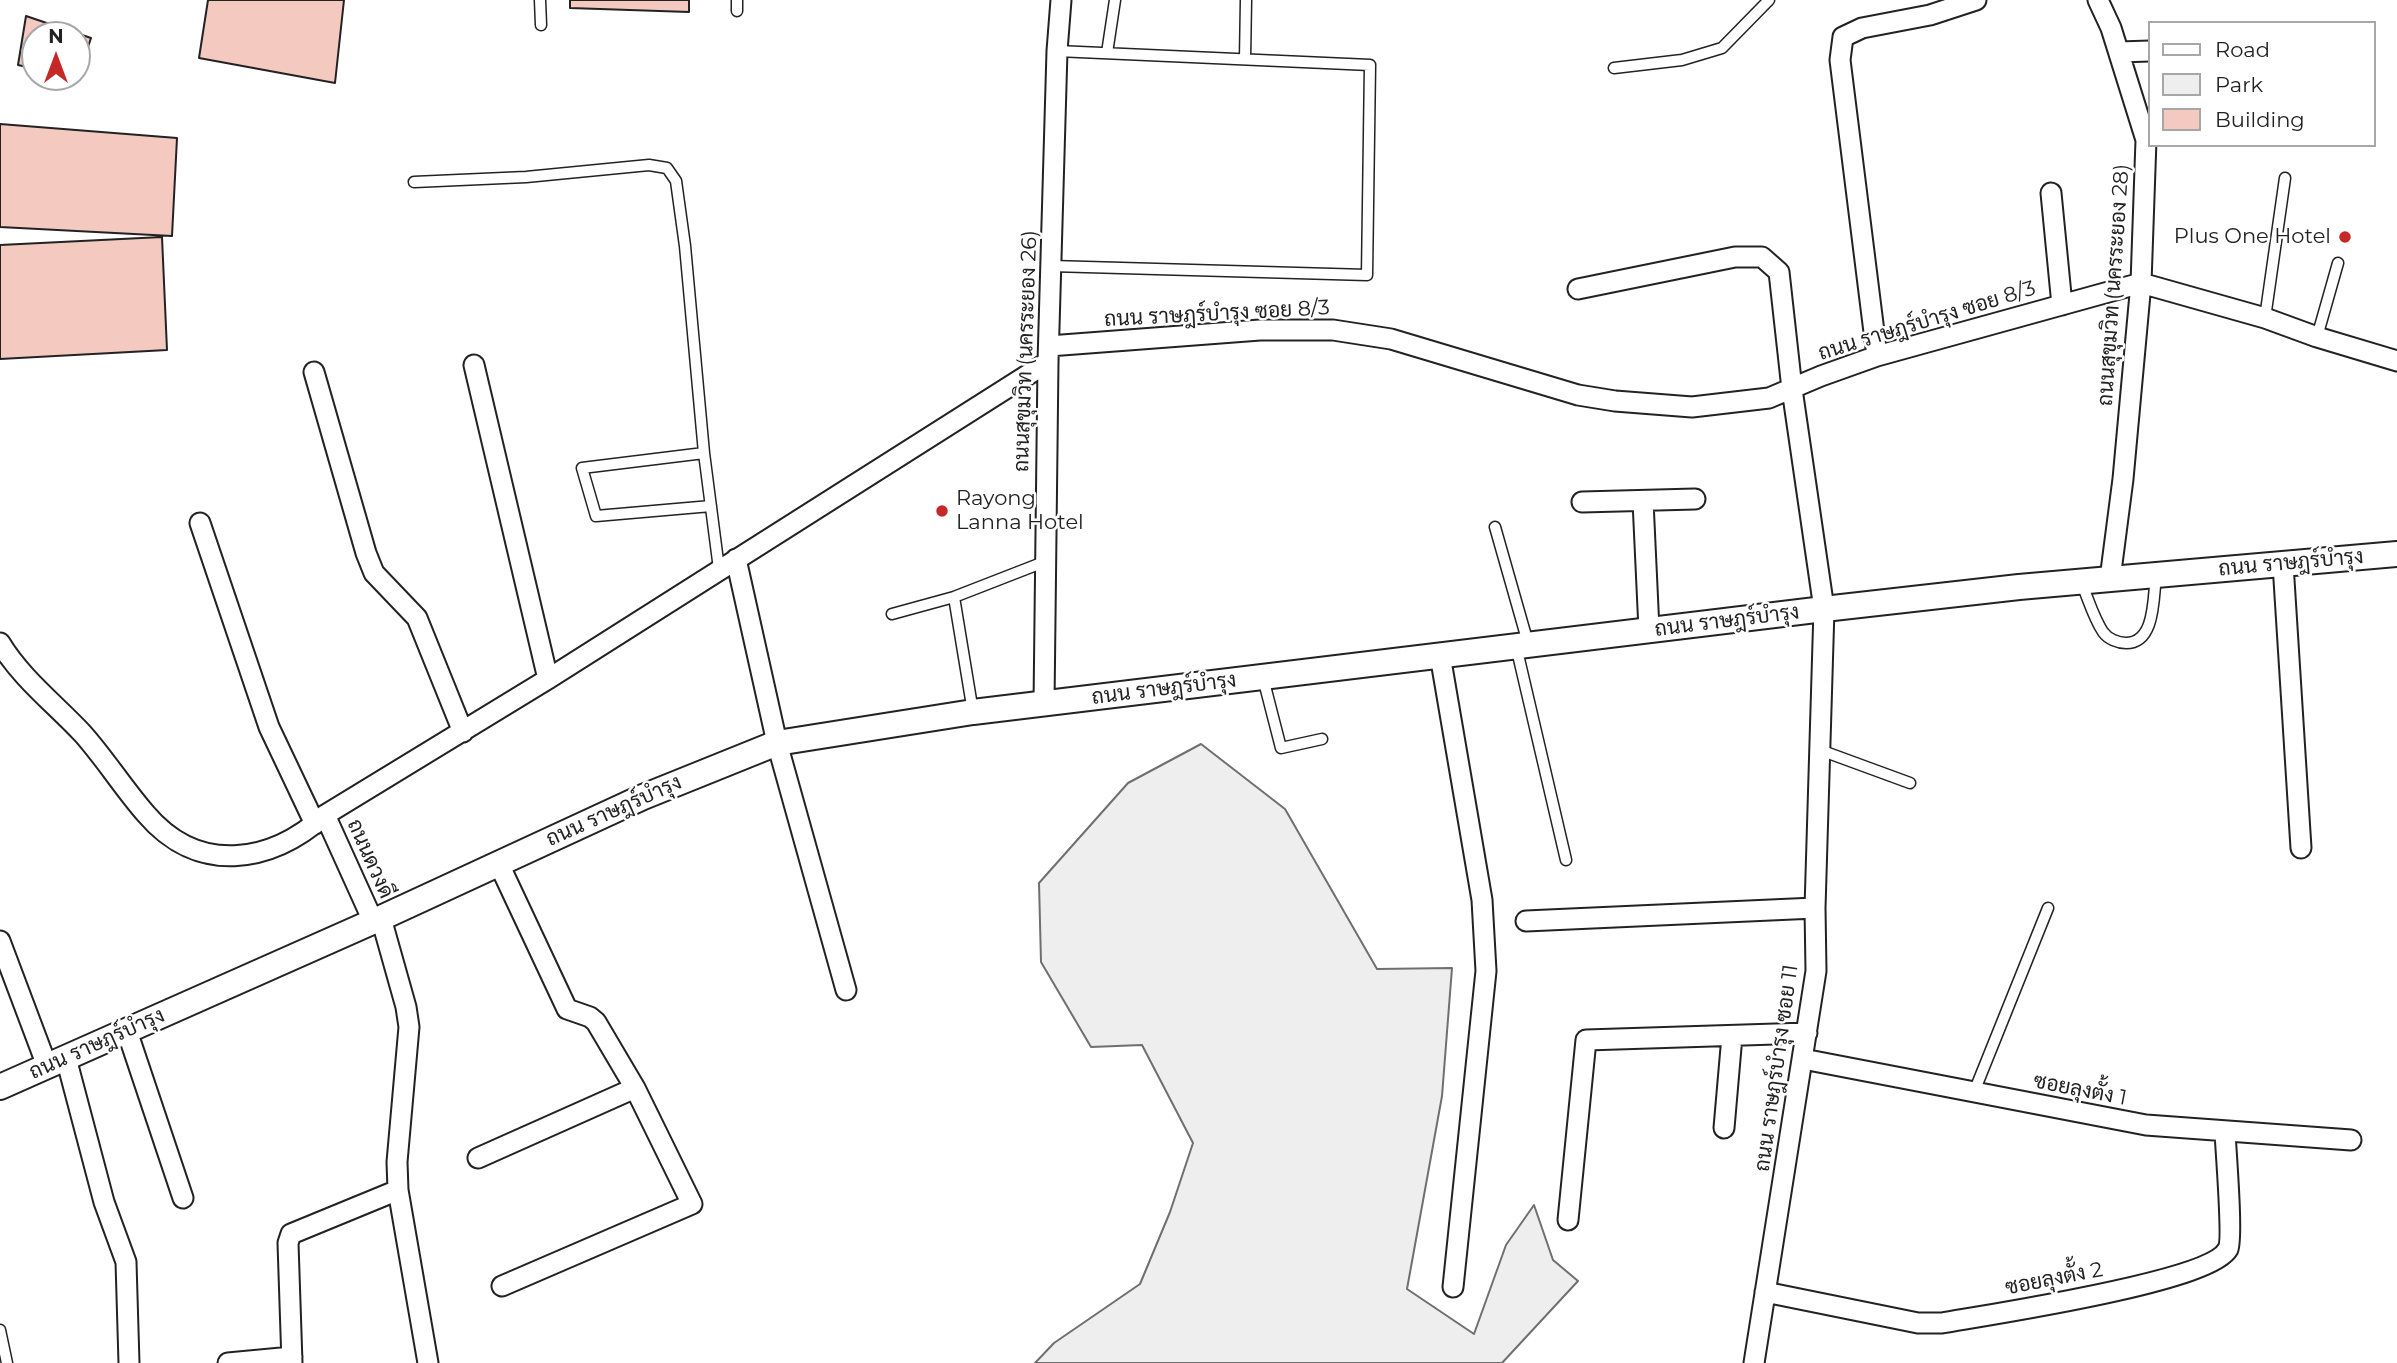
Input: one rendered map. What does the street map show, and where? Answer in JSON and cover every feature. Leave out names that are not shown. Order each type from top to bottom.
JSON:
[{"type":"street","name":"ถนนสุขุมวิท (นครระยอง 26)","points":[[1044,704],[1048,354],[1057,51],[1061,0]]},
{"type":"street","points":[[1877,356],[1840,60],[1843,37],[1862,28],[1930,15],[1976,0]]},
{"type":"street","name":"ถนนสุขุมวิท (นครระยอง 28)","points":[[2098,0],[2111,27],[2146,140],[2141,283],[2123,479],[2110,579]]},
{"type":"street","points":[[2119,52],[2148,51]]},
{"type":"street","points":[[2051,193],[2062,304]]},
{"type":"street","name":"ถนน ราษฎร์บำรุง ซอย 11","points":[[1578,289],[1735,257],[1762,257],[1779,272],[1824,609],[1815,908],[1816,971],[1754,1363]]},
{"type":"street","points":[[2141,283],[2265,318],[2397,361]]},
{"type":"street","name":"ถนน ราษฎร์บำรุง ซอย 8/3","points":[[1048,354],[1260,330],[1332,330],[1391,339],[1578,395],[1615,401],[1705,406],[1769,398],[1877,356],[2141,283]]},
{"type":"street","points":[[0,643],[30,680],[107,762],[147,816],[174,841],[207,853],[240,857],[274,849],[548,679],[1048,354]]},
{"type":"street","points":[[474,365],[548,679]]},
{"type":"street","points":[[314,372],[374,573],[417,618],[463,732]]},
{"type":"street","points":[[1582,502],[1695,499]]},
{"type":"street","points":[[1643,501],[1649,630]]},
{"type":"street","name":"ถนนดวงดี","points":[[200,523],[269,727],[377,920],[406,1007],[409,1027],[397,1162],[398,1190],[428,1363]]},
{"type":"street","name":"ถนน ราษฎร์บำรุง","points":[[0,1087],[377,920],[643,797],[777,743],[974,712],[1824,609],[2110,579],[2397,554]]},
{"type":"street","points":[[727,564],[846,990]]},
{"type":"street","points":[[2283,564],[2301,848]]},
{"type":"street","points":[[1440,655],[1482,900],[1486,971],[1453,1287]]},
{"type":"street","points":[[498,862],[567,1009],[590,1017],[596,1022],[635,1088],[692,1204],[502,1286]]},
{"type":"street","points":[[1526,921],[1815,908]]},
{"type":"street","points":[[0,941],[56,1062],[126,1262],[129,1363]]},
{"type":"street","points":[[127,1031],[183,1198]]},
{"type":"street","points":[[1568,1220],[1586,1040],[1807,1033]]},
{"type":"street","points":[[1724,1128],[1732,1036]]},
{"type":"street","name":"ซอยลุงตั้ง 1","points":[[1803,1059],[2146,1125],[2225,1133],[2351,1140]]},
{"type":"street","points":[[478,1158],[635,1088]]},
{"type":"street","name":"ซอยลุงตั้ง 2","points":[[1765,1292],[1918,1323],[1942,1323],[2118,1290],[2190,1272],[2219,1259],[2230,1244],[2225,1133]]},
{"type":"street","points":[[228,1363],[292,1360],[288,1243],[291,1234],[398,1190]]},
{"type":"lane","points":[[540,0],[541,25]]},
{"type":"lane","points":[[737,0],[737,11]]},
{"type":"lane","points":[[1107,53],[1115,0]]},
{"type":"lane","points":[[1245,0],[1245,59]]},
{"type":"lane","points":[[1614,68],[1682,60],[1722,48],[1769,0]]},
{"type":"lane","points":[[1051,266],[1367,275],[1370,65],[1057,51]]},
{"type":"lane","points":[[414,182],[526,177],[649,166],[667,168],[676,181],[685,246],[711,506],[727,564]]},
{"type":"lane","points":[[2265,318],[2285,178]]},
{"type":"lane","points":[[2317,337],[2338,263]]},
{"type":"lane","points":[[704,453],[582,468],[596,516],[711,506]]},
{"type":"lane","points":[[1496,527],[1566,860]]},
{"type":"lane","points":[[892,614],[954,597],[1044,562]]},
{"type":"lane","points":[[2081,582],[2104,633],[2113,640],[2134,642],[2142,637],[2149,627],[2156,575]]},
{"type":"lane","points":[[954,597],[974,712]]},
{"type":"lane","points":[[1263,677],[1281,748],[1322,739]]},
{"type":"lane","points":[[1820,750],[1910,783]]},
{"type":"lane","points":[[1974,1092],[2048,908]]},
{"type":"lane","points":[[0,1330],[7,1363]]},
{"type":"green space","points":[[1201,744],[1285,809],[1377,969],[1452,968],[1442,1096],[1407,1289],[1474,1334],[1506,1245],[1534,1205],[1553,1260],[1578,1281],[1502,1363],[1035,1363],[1054,1343],[1140,1284],[1170,1212],[1193,1143],[1142,1045],[1091,1047],[1041,962],[1039,883],[1128,783]]},
{"type":"building","points":[[208,0],[344,0],[335,83],[199,58]]},
{"type":"building","points":[[570,0],[689,0],[689,12],[570,8]]},
{"type":"building","points":[[26,16],[41,21],[25,21]]},
{"type":"building","points":[[0,124],[177,138],[172,236],[0,227]]},
{"type":"building","points":[[162,237],[167,350],[0,359],[0,245]]},
{"type":"place","name":"Plus One Hotel","points":[[2345,237]]},
{"type":"place","name":"Rayong Lanna Hotel","points":[[942,511]]}]
